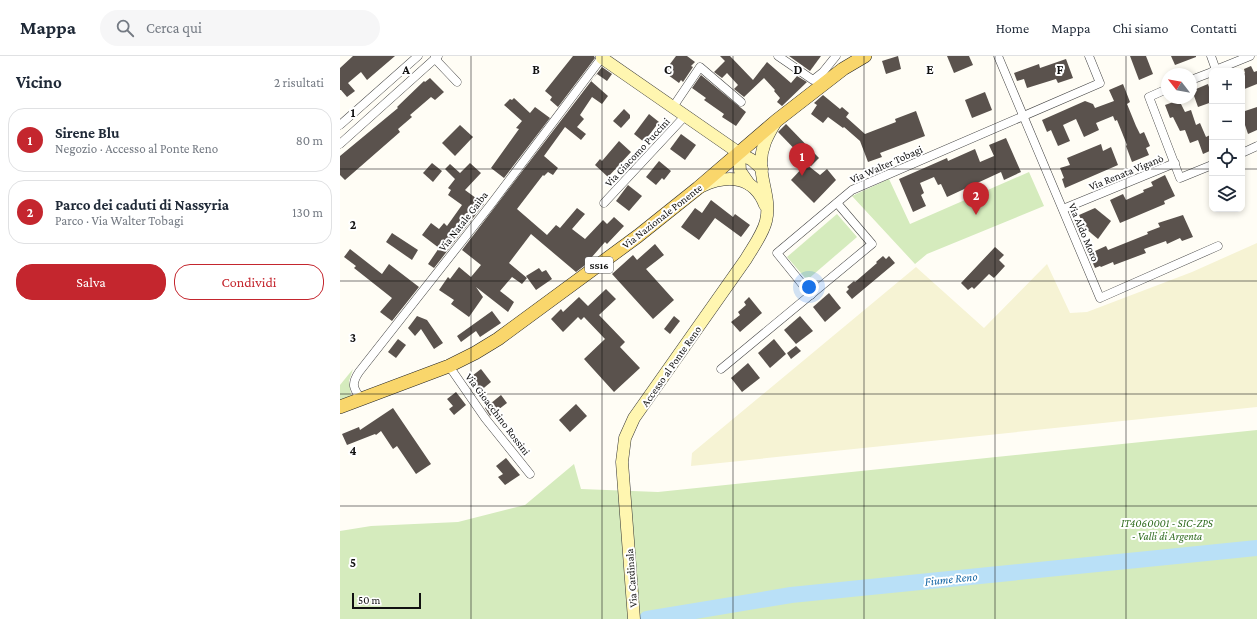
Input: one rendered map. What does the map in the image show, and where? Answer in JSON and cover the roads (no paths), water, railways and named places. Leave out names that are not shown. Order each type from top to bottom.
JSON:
[{"type":"main road","name":"Via Nazionale Ponente","points":[[340,407],[449,366],[498,339],[638,236],[698,188],[776,121],[843,69],[865,56]]},
{"type":"main road","points":[[602,57],[685,116],[739,153],[752,160],[762,169]]},
{"type":"main road","name":"Accesso al Ponte Reno","points":[[628,536],[622,462],[623,448],[629,428],[634,418],[746,259],[766,222],[768,206],[762,169],[762,154],[764,143],[776,121]]},
{"type":"main road","points":[[739,153],[740,171],[749,184],[761,195],[767,211]]},
{"type":"main road","points":[[698,188],[711,182],[729,178],[749,184]]},
{"type":"main road","name":"Via Cardinala","points":[[628,536],[634,619]]},
{"type":"street","points":[[340,125],[418,56],[426,67]]},
{"type":"street","points":[[778,56],[813,80],[823,72],[836,56]]},
{"type":"street","name":"Via Aldo Moro","points":[[998,56],[1100,298],[1218,246]]},
{"type":"street","name":"Via Walter Tobagi","points":[[811,295],[776,254],[852,190],[1100,83],[1089,56]]},
{"type":"street","points":[[1211,56],[1213,68]]},
{"type":"street","points":[[1221,68],[1250,56]]},
{"type":"street","points":[[340,144],[436,57],[458,82]]},
{"type":"street","name":"Via Natale Gaiba","points":[[361,399],[354,388],[354,379],[492,203],[602,57]]},
{"type":"street","points":[[673,106],[700,67],[741,102]]},
{"type":"street","points":[[1197,78],[1209,73]]},
{"type":"street","points":[[1161,92],[1149,97],[1180,178],[1209,166]]},
{"type":"street","points":[[367,101],[375,113]]},
{"type":"street","name":"Via Giacomo Puccini","points":[[604,203],[685,116]]},
{"type":"street","points":[[1245,152],[1257,146]]},
{"type":"street","name":"Via Renata Viganò","points":[[1063,209],[1174,164]]},
{"type":"street","points":[[721,369],[872,244],[837,202]]},
{"type":"street","name":"Via Gioacchino Rossini","points":[[449,366],[486,418],[530,474]]},
{"type":"waterway","name":"Fiume Reno","points":[[647,619],[791,595],[1257,548]]},
{"type":"place","name":"Sirene Blu","points":[[802,176]]},
{"type":"place","name":"Parco dei caduti di Nassyria","points":[[976,215]]},
{"type":"park label","name":"IT4060001 - SIC-ZPS - Valli di Argenta","points":[[1167,529]]}]
